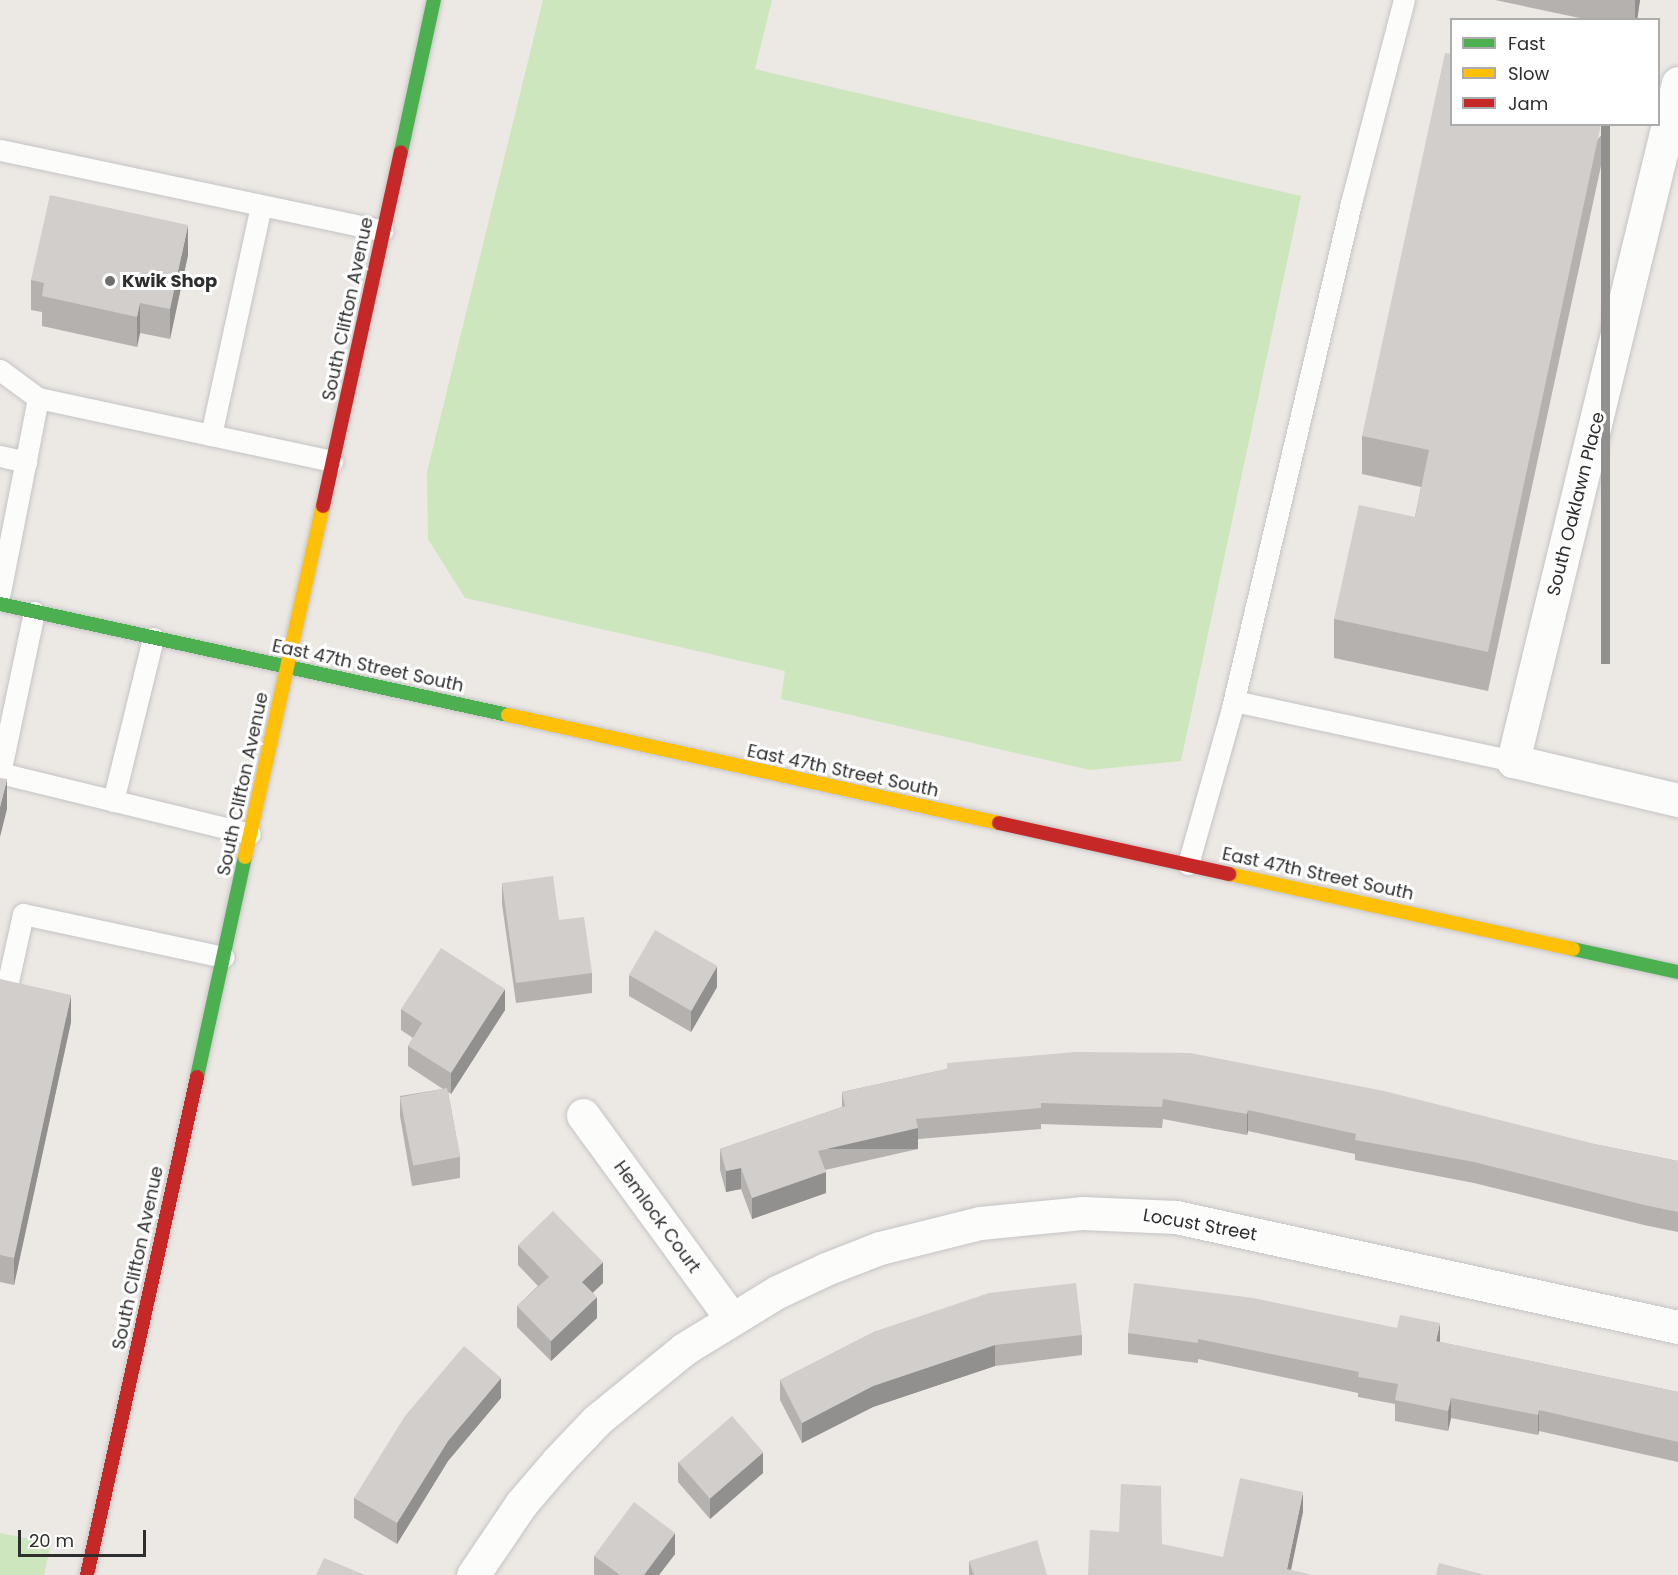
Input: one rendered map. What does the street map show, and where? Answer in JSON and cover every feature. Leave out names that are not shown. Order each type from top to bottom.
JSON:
[{"type":"main road","name":"South Clifton Avenue","points":[[87,1575],[434,0]]},
{"type":"main road","name":"East 47th Street South","points":[[0,604],[1678,972]]},
{"type":"street","name":"South Oaklawn Place","points":[[1513,761],[1678,83]]},
{"type":"street","points":[[1513,761],[1678,800]]},
{"type":"street","name":"Hemlock Court","points":[[583,1115],[731,1318]]},
{"type":"street","name":"Locust Street","points":[[473,1575],[521,1504],[597,1420],[648,1376],[731,1318],[826,1269],[929,1233],[1030,1216],[1134,1213],[1176,1217],[1678,1327]]},
{"type":"lane","points":[[1188,864],[1234,701],[1346,226],[1404,0]]},
{"type":"lane","points":[[0,150],[383,231]]},
{"type":"lane","points":[[212,435],[261,207]]},
{"type":"lane","points":[[0,370],[38,398],[332,461]]},
{"type":"lane","points":[[0,592],[38,398]]},
{"type":"lane","points":[[0,456],[26,462]]},
{"type":"lane","points":[[34,612],[0,774],[250,834]]},
{"type":"lane","points":[[113,801],[153,638]]},
{"type":"lane","points":[[1234,701],[1513,761]]},
{"type":"lane","points":[[7,986],[23,914],[223,957]]},
{"type":"green space","points":[[543,0],[772,0],[755,69],[1301,196],[1181,761],[1090,770],[781,699],[785,671],[465,598],[428,539],[427,472]]},
{"type":"green space","points":[[0,1533],[51,1543],[44,1575],[0,1575]]},
{"type":"building","points":[[1445,53],[1450,54],[1450,126],[1601,126],[1488,652],[1334,619],[1359,505],[1415,517],[1429,450],[1362,436]]},
{"type":"building","name":"Kwik Shop","points":[[50,195],[188,225],[170,309],[140,303],[137,317],[42,296],[44,283],[31,280]]},
{"type":"building","points":[[0,778],[7,779],[0,807]]},
{"type":"building","points":[[553,876],[559,920],[584,917],[592,973],[516,983],[502,883]]},
{"type":"building","points":[[655,930],[717,966],[691,1011],[629,975]]},
{"type":"building","points":[[441,948],[505,989],[451,1073],[408,1046],[422,1023],[401,1009]]},
{"type":"building","points":[[0,979],[71,995],[14,1258],[0,1255]]},
{"type":"building","points":[[1076,1052],[1190,1053],[1384,1091],[1599,1145],[1678,1161],[1678,1212],[1474,1162],[1355,1140],[1356,1134],[1248,1110],[1247,1114],[1163,1099],[1162,1107],[1041,1103],[1041,1108],[916,1119],[918,1128],[818,1151],[826,1172],[752,1198],[741,1168],[726,1171],[720,1149],[845,1106],[842,1092],[947,1069],[947,1063]]},
{"type":"building","points":[[447,1088],[460,1157],[413,1166],[400,1097]]},
{"type":"building","points":[[553,1211],[603,1262],[582,1282],[597,1297],[551,1341],[517,1306],[549,1277],[518,1245]]},
{"type":"building","points":[[1076,1283],[1082,1335],[995,1345],[873,1386],[802,1423],[780,1380],[876,1331],[989,1293]]},
{"type":"building","points":[[1134,1283],[1253,1298],[1397,1328],[1400,1315],[1440,1323],[1436,1341],[1678,1392],[1678,1442],[1539,1410],[1538,1415],[1451,1398],[1448,1411],[1395,1400],[1398,1384],[1358,1377],[1359,1372],[1198,1339],[1198,1343],[1128,1333]]},
{"type":"building","points":[[464,1346],[501,1378],[448,1441],[397,1523],[354,1498],[405,1416]]},
{"type":"building","points":[[732,1416],[763,1452],[710,1499],[678,1463]]},
{"type":"building","points":[[1240,1478],[1303,1492],[1287,1569],[1312,1575],[1088,1575],[1090,1530],[1119,1532],[1121,1484],[1161,1486],[1162,1544],[1223,1557]]},
{"type":"building","points":[[634,1502],[675,1533],[644,1575],[620,1575],[594,1556]]},
{"type":"building","points":[[1037,1540],[1047,1575],[974,1575],[969,1561]]},
{"type":"building","points":[[324,1558],[365,1575],[316,1575]]},
{"type":"building","points":[[1439,1563],[1485,1575],[1436,1575]]},
{"type":"traffic: fast","points":[[401,152],[434,0]]},
{"type":"traffic: fast","points":[[0,604],[508,715]]},
{"type":"traffic: fast","points":[[197,1077],[245,857]]},
{"type":"traffic: fast","points":[[1573,949],[1678,972]]},
{"type":"traffic: slow","points":[[245,857],[323,506]]},
{"type":"traffic: slow","points":[[508,715],[999,823]]},
{"type":"traffic: slow","points":[[1229,874],[1573,949]]},
{"type":"traffic: jam","points":[[323,506],[401,152]]},
{"type":"traffic: jam","points":[[999,823],[1229,874]]},
{"type":"traffic: jam","points":[[87,1575],[197,1077]]},
{"type":"place","name":"Kwik Shop","points":[[110,281]]}]
